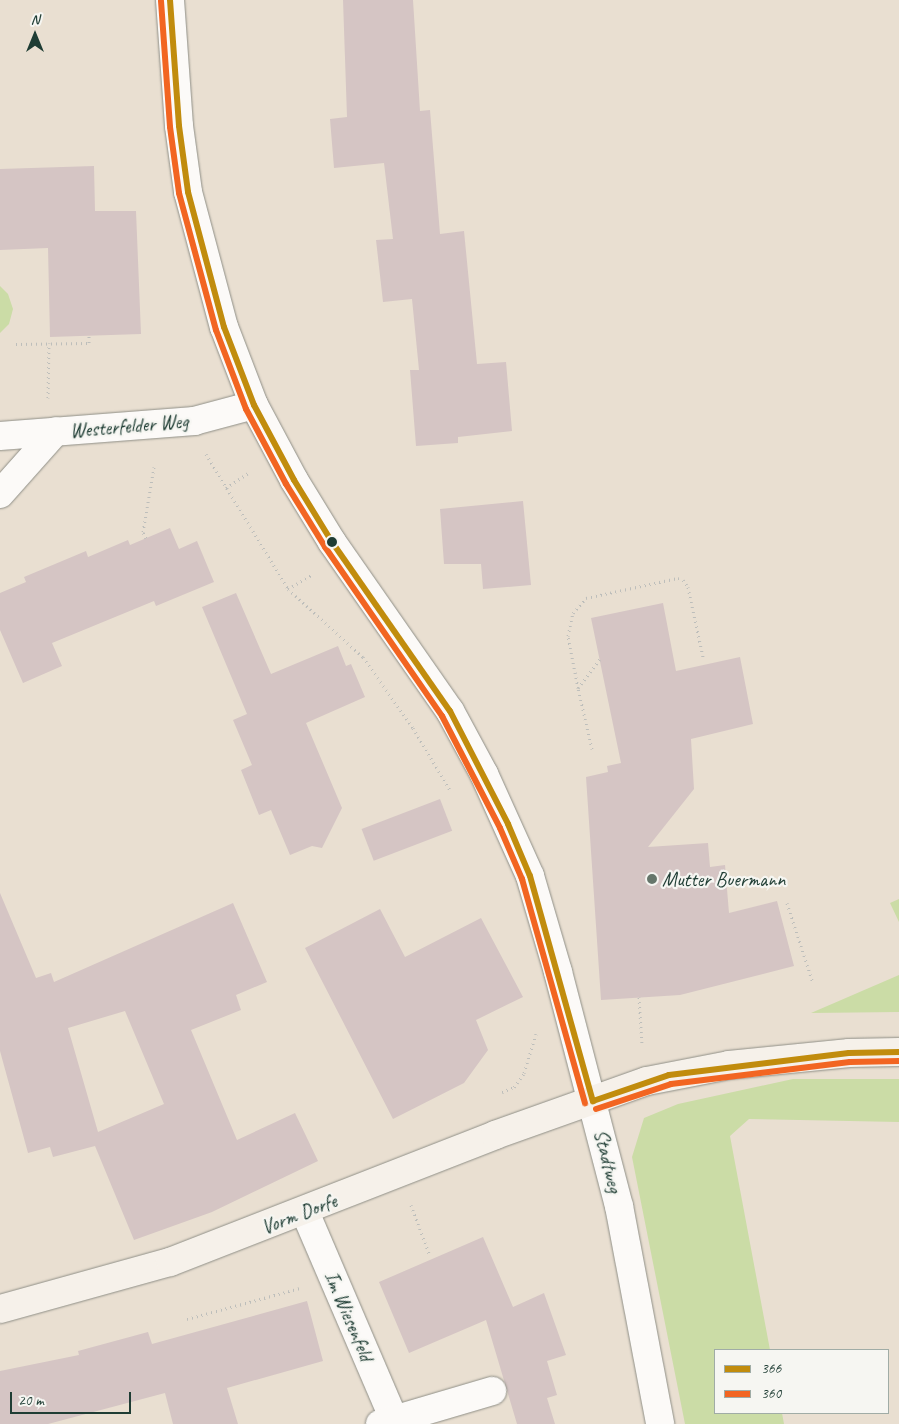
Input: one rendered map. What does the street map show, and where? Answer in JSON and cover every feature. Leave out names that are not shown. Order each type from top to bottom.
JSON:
[{"type":"main road","name":"Vorm Dorfe","points":[[0,1310],[170,1262],[305,1212],[495,1135],[669,1075],[729,1065],[849,1053],[899,1052]]},
{"type":"street","name":"Stadtweg","points":[[170,0],[179,126],[188,192],[224,327],[254,405],[294,480],[327,534],[450,711],[484,774],[530,876],[593,1101],[619,1206],[660,1424]]},
{"type":"street","name":"Westerfelder Weg","points":[[0,494],[52,420],[194,421],[254,405]]},
{"type":"street","points":[[0,436],[52,420]]},
{"type":"street","name":"Im Wiesenfeld","points":[[305,1212],[387,1422],[492,1391]]},
{"type":"path","points":[[16,344],[90,343],[90,335]]},
{"type":"path","points":[[49,343],[52,420]]},
{"type":"path","points":[[194,421],[204,451],[288,589],[363,657],[413,728],[452,795]]},
{"type":"path","points":[[146,538],[143,532],[154,467]]},
{"type":"path","points":[[226,488],[253,471]]},
{"type":"path","points":[[288,589],[317,571]]},
{"type":"path","points":[[592,749],[568,636],[573,613],[586,598],[678,578],[683,580],[688,587],[703,657]]},
{"type":"path","points":[[578,688],[600,659]]},
{"type":"path","points":[[787,903],[814,982]]},
{"type":"path","points":[[639,997],[641,1045]]},
{"type":"path","points":[[400,1174],[430,1256]]},
{"type":"path","points":[[187,1319],[308,1286]]},
{"type":"green space","points":[[0,286],[8,294],[13,309],[9,324],[0,333]]},
{"type":"green space","points":[[899,899],[899,922],[890,903]]},
{"type":"green space","points":[[899,975],[899,1012],[811,1013]]},
{"type":"green space","points":[[793,1079],[899,1079],[899,1122],[749,1119],[730,1136],[770,1349],[714,1349],[714,1414],[782,1414],[784,1424],[685,1424],[632,1157],[644,1118],[678,1104]]},
{"type":"building","points":[[343,0],[413,0],[420,111],[430,110],[440,234],[464,231],[477,364],[506,362],[512,431],[458,437],[458,443],[416,446],[410,370],[419,370],[412,299],[383,302],[376,240],[393,239],[384,163],[334,168],[330,119],[347,117]]},
{"type":"building","points":[[94,166],[95,211],[136,211],[141,334],[50,337],[48,248],[0,250],[0,169]]},
{"type":"building","points":[[523,501],[531,585],[483,589],[481,564],[444,564],[440,509]]},
{"type":"building","points":[[170,528],[179,549],[197,541],[214,582],[156,606],[154,601],[52,643],[62,666],[23,683],[0,630],[0,593],[26,582],[24,577],[86,551],[88,557],[128,540],[130,545]]},
{"type":"building","points":[[236,593],[271,674],[338,646],[346,666],[351,664],[365,697],[306,723],[342,808],[322,848],[312,846],[290,855],[271,810],[259,815],[241,770],[252,765],[233,720],[247,714],[202,607]]},
{"type":"building","points":[[663,603],[676,671],[740,657],[753,724],[691,739],[694,789],[648,847],[708,843],[710,867],[725,865],[729,913],[777,901],[794,966],[680,995],[601,1000],[586,777],[608,772],[607,766],[621,763],[591,618]]},
{"type":"building","points":[[440,799],[452,831],[374,861],[362,829]]},
{"type":"building","points":[[0,893],[36,978],[51,973],[54,982],[233,903],[267,982],[236,995],[241,1010],[191,1030],[237,1140],[295,1113],[318,1161],[212,1212],[134,1240],[95,1146],[53,1157],[50,1147],[28,1153],[0,1051]],"holes":[[[125,1011],[164,1104],[98,1132],[68,1028]]]},
{"type":"building","points":[[380,909],[405,957],[481,918],[523,997],[476,1020],[488,1050],[464,1083],[393,1119],[305,948]]},
{"type":"building","points":[[483,1237],[513,1307],[544,1293],[566,1355],[547,1361],[557,1395],[547,1398],[555,1424],[517,1424],[486,1320],[409,1353],[379,1282]]},
{"type":"building","points":[[307,1301],[323,1361],[227,1388],[238,1424],[173,1424],[165,1393],[48,1424],[0,1424],[0,1371],[79,1355],[78,1351],[148,1332],[152,1344]]},
{"type":"transit line","name":"366","points":[[170,0],[179,126],[188,192],[224,327],[254,405],[294,480],[332,542],[450,711],[508,824],[530,876],[593,1101]]},
{"type":"transit line","name":"360","points":[[161,1],[170,127],[179,193],[216,330],[246,409],[286,484],[325,547],[442,716],[500,828],[522,879],[585,1103]]},
{"type":"transit line","name":"366","points":[[593,1101],[669,1075],[849,1053],[899,1052]]},
{"type":"transit line","name":"360","points":[[596,1109],[671,1084],[850,1062],[899,1061]]},
{"type":"place","name":"Mutter Buermann","points":[[652,879]]}]
